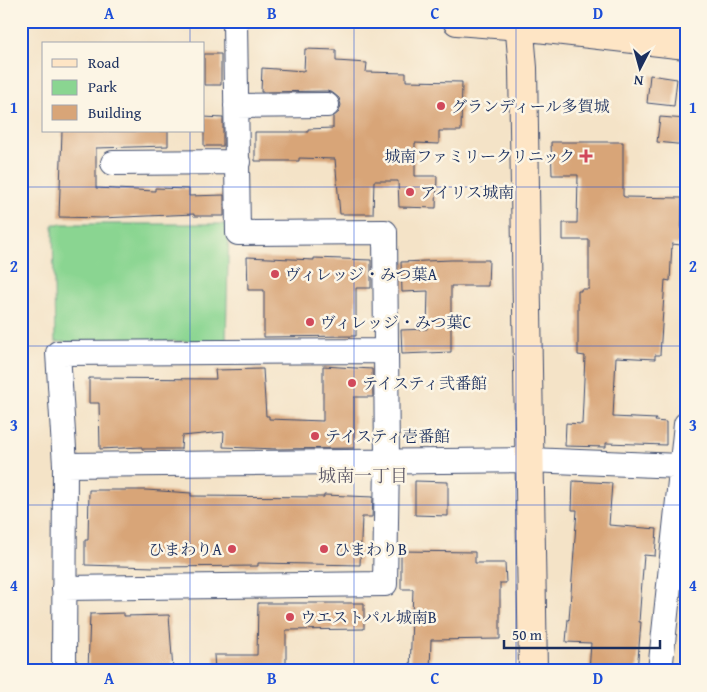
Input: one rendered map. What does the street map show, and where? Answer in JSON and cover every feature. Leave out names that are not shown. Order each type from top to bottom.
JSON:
[{"type":"street","points":[[64,588],[385,584],[387,461],[385,232],[238,233],[235,21]]},
{"type":"street","points":[[457,21],[520,24],[686,45]]},
{"type":"street","points":[[520,24],[523,77],[533,671]]},
{"type":"street","points":[[236,106],[327,105]]},
{"type":"street","points":[[113,162],[238,162]]},
{"type":"street","points":[[64,671],[65,465],[58,353],[386,351]]},
{"type":"street","points":[[660,671],[680,466],[686,424]]},
{"type":"street","points":[[65,465],[528,460],[680,466]]},
{"type":"green space","points":[[53,224],[229,224],[226,341],[55,342]]},
{"type":"building","points":[[305,49],[336,50],[336,61],[367,63],[366,72],[406,73],[406,81],[462,82],[461,131],[439,131],[439,144],[415,143],[415,176],[437,176],[436,208],[399,207],[398,181],[374,181],[373,214],[340,214],[335,159],[299,158],[299,161],[255,161],[255,132],[308,132],[308,129],[333,128],[333,117],[339,112],[341,105],[339,98],[333,93],[327,91],[261,92],[262,68],[304,71]]},
{"type":"building","points":[[205,54],[221,54],[221,85],[205,85]]},
{"type":"building","points":[[650,75],[677,79],[674,106],[647,103]]},
{"type":"building","points":[[205,117],[223,118],[223,146],[204,146]]},
{"type":"building","points":[[660,117],[686,119],[686,145],[657,142]]},
{"type":"building","points":[[62,132],[168,132],[168,146],[96,148],[96,188],[155,191],[155,188],[189,189],[189,196],[224,195],[224,216],[194,216],[194,214],[101,218],[59,217]]},
{"type":"building","points":[[551,142],[623,142],[623,196],[682,198],[681,245],[672,244],[670,281],[665,280],[660,355],[655,355],[655,359],[616,357],[613,417],[656,419],[655,421],[666,422],[666,445],[606,443],[606,447],[565,446],[566,423],[582,424],[585,356],[578,355],[578,291],[589,289],[589,240],[563,240],[563,223],[577,223],[578,175],[552,175]]},
{"type":"building","points":[[247,257],[371,260],[371,288],[356,288],[356,336],[264,337],[264,290],[248,290]]},
{"type":"building","points":[[489,260],[488,286],[451,286],[451,352],[402,354],[401,330],[427,329],[428,291],[402,292],[401,262]]},
{"type":"building","points":[[323,366],[372,369],[373,397],[354,397],[354,448],[277,449],[223,447],[224,432],[182,436],[181,449],[142,449],[142,447],[100,449],[99,403],[89,403],[89,378],[216,379],[215,370],[263,369],[266,416],[269,416],[269,419],[323,421]]},
{"type":"building","points":[[415,481],[448,482],[448,516],[415,515]]},
{"type":"building","points":[[573,481],[612,483],[609,525],[657,529],[655,556],[644,555],[637,671],[589,671],[591,643],[566,642],[577,510],[572,510]]},
{"type":"building","points":[[89,490],[146,490],[191,493],[191,496],[324,497],[324,495],[373,497],[372,517],[362,517],[360,565],[258,563],[258,566],[154,567],[85,565],[85,540],[88,540]]},
{"type":"building","points":[[401,551],[475,552],[475,563],[505,563],[506,583],[500,583],[500,639],[431,640],[430,671],[410,671],[413,589],[401,589]]},
{"type":"building","points":[[258,603],[364,603],[364,629],[286,630],[286,671],[215,671],[214,655],[257,655]]},
{"type":"building","points":[[124,613],[124,616],[169,615],[173,671],[88,671],[90,614]]},
{"type":"place","name":"グランディール多賀城","points":[[441,106]]},
{"type":"place","name":"城南ファミリークリニック","points":[[586,156]]},
{"type":"place","name":"アイリス城南","points":[[410,192]]},
{"type":"place","name":"ヴィレッジ・みつ葉A","points":[[275,274]]},
{"type":"place","name":"ヴィレッジ・みつ葉C","points":[[310,322]]},
{"type":"place","name":"テイスティ弐番館","points":[[352,383]]},
{"type":"place","name":"テイスティ壱番館","points":[[315,436]]},
{"type":"place","name":"ひまわりA","points":[[232,549]]},
{"type":"place","name":"ひまわりB","points":[[324,549]]},
{"type":"place","name":"ウエストパル城南B","points":[[290,617]]},
{"type":"district","name":"城南一丁目","points":[[363,476]]}]
